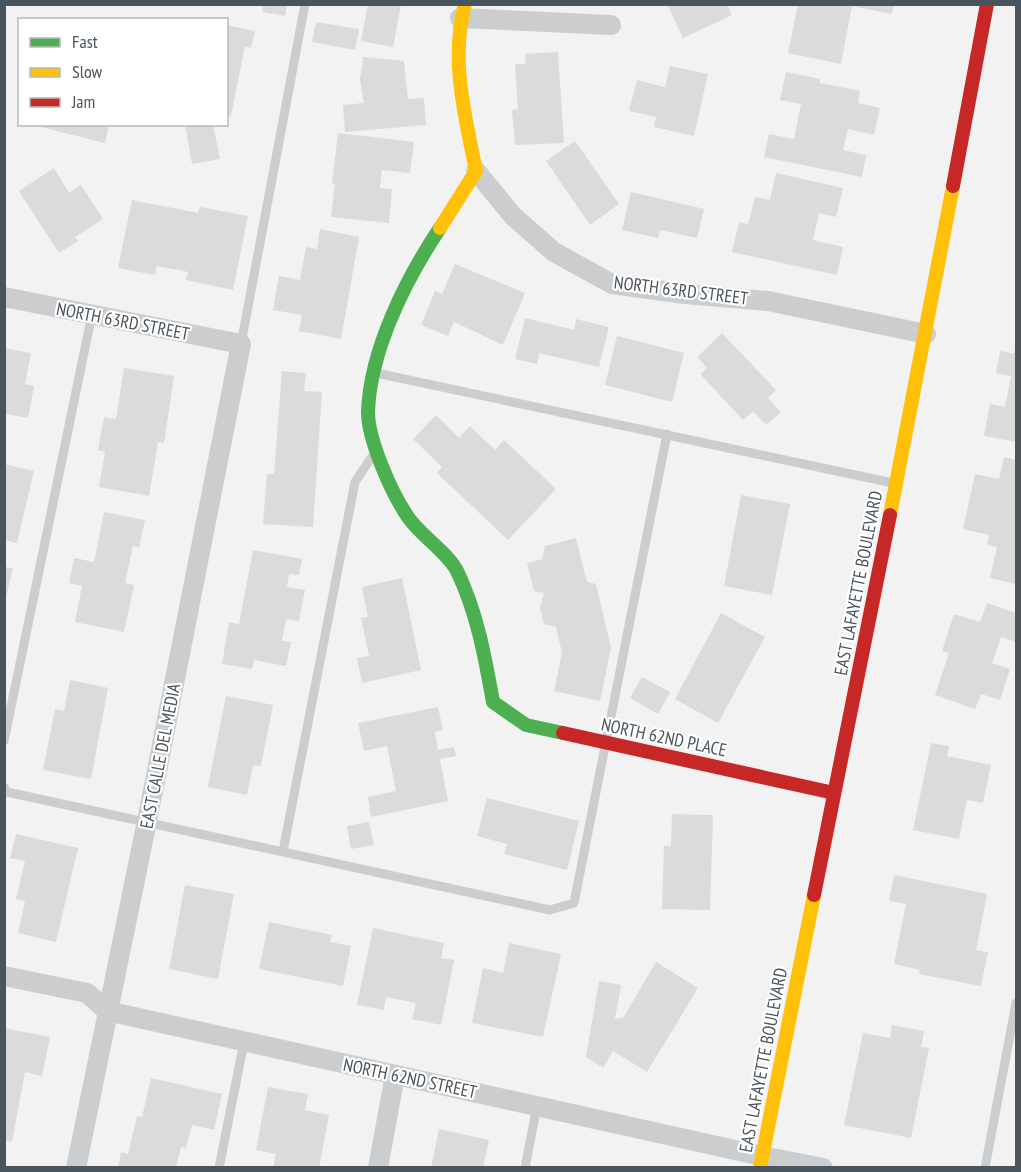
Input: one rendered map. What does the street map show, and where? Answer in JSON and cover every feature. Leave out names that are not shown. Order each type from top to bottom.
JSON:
[{"type":"street","name":"EAST LAFAYETTE BOULEVARD","points":[[761,1162],[926,334],[987,4]]},
{"type":"street","points":[[376,451],[368,414],[373,373],[379,348],[416,264],[476,171],[458,71],[463,11],[611,25]]},
{"type":"street","name":"NORTH 63RD STREET","points":[[476,171],[513,216],[554,252],[612,284],[686,294],[768,301],[926,334]]},
{"type":"street","name":"NORTH 63RD STREET","points":[[4,297],[241,344]]},
{"type":"street","name":"EAST CALLE DEL MEDIA","points":[[76,1167],[241,344]]},
{"type":"street","name":"NORTH 62ND PLACE","points":[[376,451],[379,463],[408,518],[456,569],[482,639],[493,702],[526,725],[834,793]]},
{"type":"street","name":"NORTH 62ND STREET","points":[[4,976],[87,993],[107,1011],[537,1106],[761,1162],[823,1167]]},
{"type":"street","points":[[378,1167],[395,1075]]},
{"type":"lane","points":[[241,344],[305,4]]},
{"type":"lane","points":[[4,741],[92,314]]},
{"type":"lane","points":[[373,373],[896,484]]},
{"type":"lane","points":[[4,787],[7,792],[550,910],[574,903],[667,434]]},
{"type":"lane","points":[[283,851],[355,482],[376,451]]},
{"type":"lane","points":[[985,1167],[1013,1039],[1017,1003]]},
{"type":"lane","points":[[219,1167],[244,1042]]},
{"type":"lane","points":[[525,1167],[537,1106]]},
{"type":"building","points":[[263,4],[287,4],[285,16],[262,12]]},
{"type":"building","points":[[368,4],[401,4],[393,47],[361,41]]},
{"type":"building","points":[[667,4],[727,4],[732,15],[683,38]]},
{"type":"building","points":[[798,4],[894,4],[892,14],[852,6],[841,64],[788,53]]},
{"type":"building","points":[[316,22],[359,29],[355,50],[312,42]]},
{"type":"building","points":[[228,25],[255,31],[251,48],[245,46],[231,116],[228,115]]},
{"type":"building","points":[[558,52],[564,143],[515,145],[512,110],[518,109],[515,64],[526,64],[525,54]]},
{"type":"building","points":[[363,57],[404,61],[408,99],[424,98],[426,125],[345,132],[343,105],[364,103],[360,80]]},
{"type":"building","points":[[670,66],[708,74],[694,136],[654,127],[656,117],[629,111],[637,80],[665,87]]},
{"type":"building","points":[[786,72],[820,79],[820,83],[860,91],[858,103],[880,108],[874,135],[848,129],[843,150],[866,155],[862,177],[764,157],[769,134],[794,139],[801,104],[780,100]]},
{"type":"building","points":[[37,126],[109,126],[105,143]]},
{"type":"building","points":[[185,126],[213,126],[220,159],[192,164]]},
{"type":"building","points":[[338,133],[414,142],[410,173],[382,170],[380,188],[392,189],[389,223],[331,217]]},
{"type":"building","points":[[575,141],[619,204],[590,225],[546,161]]},
{"type":"building","points":[[54,168],[69,193],[81,185],[103,219],[75,237],[78,241],[59,253],[19,191]]},
{"type":"building","points":[[776,173],[843,188],[836,217],[819,213],[813,240],[843,247],[837,275],[732,252],[739,222],[748,224],[755,197],[770,200]]},
{"type":"building","points":[[631,192],[704,209],[697,238],[660,230],[658,238],[622,230]]},
{"type":"building","points":[[132,200],[198,213],[200,207],[248,216],[233,290],[186,280],[188,272],[157,266],[155,275],[118,268]]},
{"type":"building","points":[[320,229],[359,237],[341,339],[299,331],[302,315],[273,310],[279,276],[300,280],[306,247],[317,249]]},
{"type":"building","points":[[455,264],[525,293],[503,345],[454,322],[448,336],[421,325],[435,291],[442,294]]},
{"type":"building","points":[[525,318],[574,330],[576,319],[609,327],[599,367],[539,353],[537,364],[515,359]]},
{"type":"building","points":[[722,333],[776,390],[768,398],[781,412],[766,425],[753,411],[743,420],[700,374],[707,368],[697,357]]},
{"type":"building","points":[[617,336],[684,353],[672,402],[605,385]]},
{"type":"building","points":[[1015,345],[1016,442],[984,436],[990,404],[1005,407],[1011,376],[996,373],[1000,351],[1014,354]]},
{"type":"building","points":[[4,348],[31,353],[25,384],[34,386],[28,418],[7,414],[4,420]]},
{"type":"building","points":[[124,368],[174,376],[164,443],[158,442],[149,496],[99,487],[105,452],[98,450],[104,417],[116,419]]},
{"type":"building","points":[[282,371],[306,373],[304,391],[322,392],[313,527],[263,524],[267,474],[274,474]]},
{"type":"building","points":[[436,415],[459,438],[470,426],[495,450],[504,440],[556,489],[508,540],[437,473],[442,467],[413,439]]},
{"type":"building","points":[[1004,457],[1016,460],[1016,584],[990,578],[997,547],[987,545],[989,535],[963,529],[975,474],[999,479]]},
{"type":"building","points":[[4,464],[34,471],[17,543],[4,540]]},
{"type":"building","points":[[741,495],[790,504],[772,595],[724,586]]},
{"type":"building","points":[[104,512],[145,520],[139,548],[133,546],[125,583],[134,585],[124,632],[75,622],[82,586],[69,583],[74,558],[94,562]]},
{"type":"building","points":[[576,538],[587,582],[596,584],[611,648],[600,701],[554,691],[562,653],[556,627],[544,624],[540,608],[544,593],[534,591],[527,563],[542,559],[545,546]]},
{"type":"building","points":[[253,550],[302,559],[299,575],[289,574],[287,587],[305,590],[299,621],[286,619],[282,641],[291,642],[286,666],[254,660],[252,669],[222,664],[229,622],[239,624]]},
{"type":"building","points":[[4,567],[13,568],[5,601],[4,601]]},
{"type":"building","points":[[402,578],[421,670],[362,683],[357,658],[369,656],[361,618],[368,617],[362,587]]},
{"type":"building","points":[[987,603],[1016,613],[1016,642],[1001,637],[992,663],[1010,669],[1000,700],[981,694],[975,709],[935,695],[949,653],[942,651],[954,614],[980,622]]},
{"type":"building","points":[[721,613],[765,637],[718,723],[675,699]]},
{"type":"building","points":[[642,677],[670,692],[658,714],[630,698]]},
{"type":"building","points":[[70,680],[108,688],[91,779],[43,770],[55,709],[64,711]]},
{"type":"building","points":[[226,696],[273,705],[261,766],[253,765],[247,795],[208,787]]},
{"type":"building","points":[[438,707],[443,730],[435,732],[438,750],[454,747],[456,756],[440,759],[448,801],[371,817],[368,797],[396,791],[387,746],[364,751],[358,723]]},
{"type":"building","points":[[931,743],[949,746],[947,756],[991,765],[983,803],[967,800],[959,839],[913,830]]},
{"type":"building","points":[[487,798],[579,821],[567,870],[504,854],[507,844],[477,836]]},
{"type":"building","points":[[672,814],[713,815],[710,910],[662,909],[664,846],[671,846]]},
{"type":"building","points":[[369,822],[374,845],[351,849],[347,826]]},
{"type":"building","points":[[16,834],[78,848],[56,942],[18,933],[25,901],[16,899],[25,861],[10,858]]},
{"type":"building","points":[[894,875],[987,894],[976,950],[988,952],[981,986],[919,974],[920,970],[894,964],[906,904],[889,901]]},
{"type":"building","points":[[185,885],[234,894],[218,979],[169,969]]},
{"type":"building","points":[[269,922],[332,935],[330,942],[351,946],[343,986],[259,969]]},
{"type":"building","points":[[373,928],[444,943],[441,958],[454,960],[441,1025],[412,1019],[416,1003],[386,997],[384,1010],[357,1005]]},
{"type":"building","points":[[509,943],[561,954],[543,1037],[472,1023],[483,968],[503,973]]},
{"type":"building","points":[[656,962],[698,988],[647,1072],[613,1051],[603,1068],[586,1057],[599,981],[621,985],[615,1019],[623,1018]]},
{"type":"building","points":[[892,1025],[924,1031],[921,1047],[929,1048],[911,1138],[844,1125],[863,1033],[890,1038]]},
{"type":"building","points":[[4,1028],[50,1037],[42,1076],[25,1072],[12,1142],[4,1140]]},
{"type":"building","points":[[151,1078],[222,1094],[214,1130],[192,1125],[186,1148],[181,1147],[176,1168],[118,1168],[121,1152],[128,1154],[137,1116],[142,1117]]},
{"type":"building","points":[[268,1087],[308,1094],[305,1110],[329,1115],[319,1168],[273,1168],[276,1154],[256,1150]]},
{"type":"building","points":[[439,1129],[489,1140],[483,1168],[431,1168]]},
{"type":"traffic: fast","points":[[440,228],[403,292],[375,364],[368,412],[372,437],[388,481],[408,517],[457,571],[475,619],[493,702],[526,725],[563,733]]},
{"type":"traffic: slow","points":[[440,228],[476,171],[464,109],[459,67],[459,46],[465,4]]},
{"type":"traffic: slow","points":[[890,515],[953,186]]},
{"type":"traffic: slow","points":[[760,1168],[814,895]]},
{"type":"traffic: jam","points":[[953,186],[987,4]]},
{"type":"traffic: jam","points":[[814,895],[890,515]]},
{"type":"traffic: jam","points":[[563,733],[834,793]]}]
